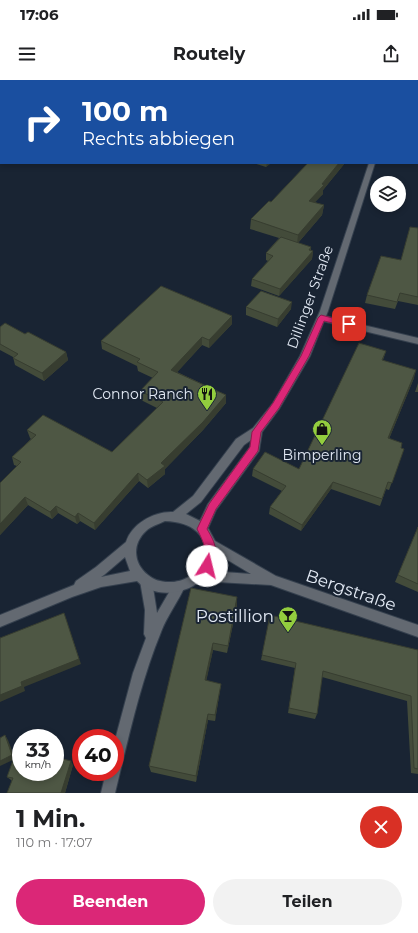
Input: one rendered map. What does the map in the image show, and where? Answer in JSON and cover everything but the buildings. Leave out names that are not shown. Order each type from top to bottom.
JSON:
[{"type":"street","name":"Dillinger Straße","points":[[176,516],[197,499],[240,442],[257,432],[276,406],[305,356],[321,318],[372,164]]},
{"type":"street","points":[[321,318],[418,341]]},
{"type":"street","name":"Dillinger Straße","points":[[202,529],[212,507],[255,448],[257,432]]},
{"type":"street","points":[[0,621],[70,592],[101,582],[142,578],[161,587],[179,586],[188,583],[199,576],[207,566],[211,555],[210,544],[198,524],[176,516],[164,516],[152,520],[142,526],[130,545],[129,556],[132,566],[142,578],[151,610],[150,640]]},
{"type":"street","name":"Bergstraße","points":[[210,544],[272,580],[418,631]]},
{"type":"street","points":[[70,592],[100,571],[130,545]]},
{"type":"street","name":"Bergstraße","points":[[199,576],[272,580]]},
{"type":"street","points":[[124,734],[150,640],[166,605],[179,586]]},
{"type":"street","points":[[108,793],[111,781]]},
{"type":"place","name":"Connor Ranch","points":[[207,411]]},
{"type":"place","name":"Bimperling","points":[[322,446]]},
{"type":"place","name":"Postillion","points":[[288,633]]},
{"type":"route","points":[[207,566],[211,555],[210,544],[202,529],[212,507],[255,448],[257,432],[276,406],[305,356],[321,318],[349,324]]}]
